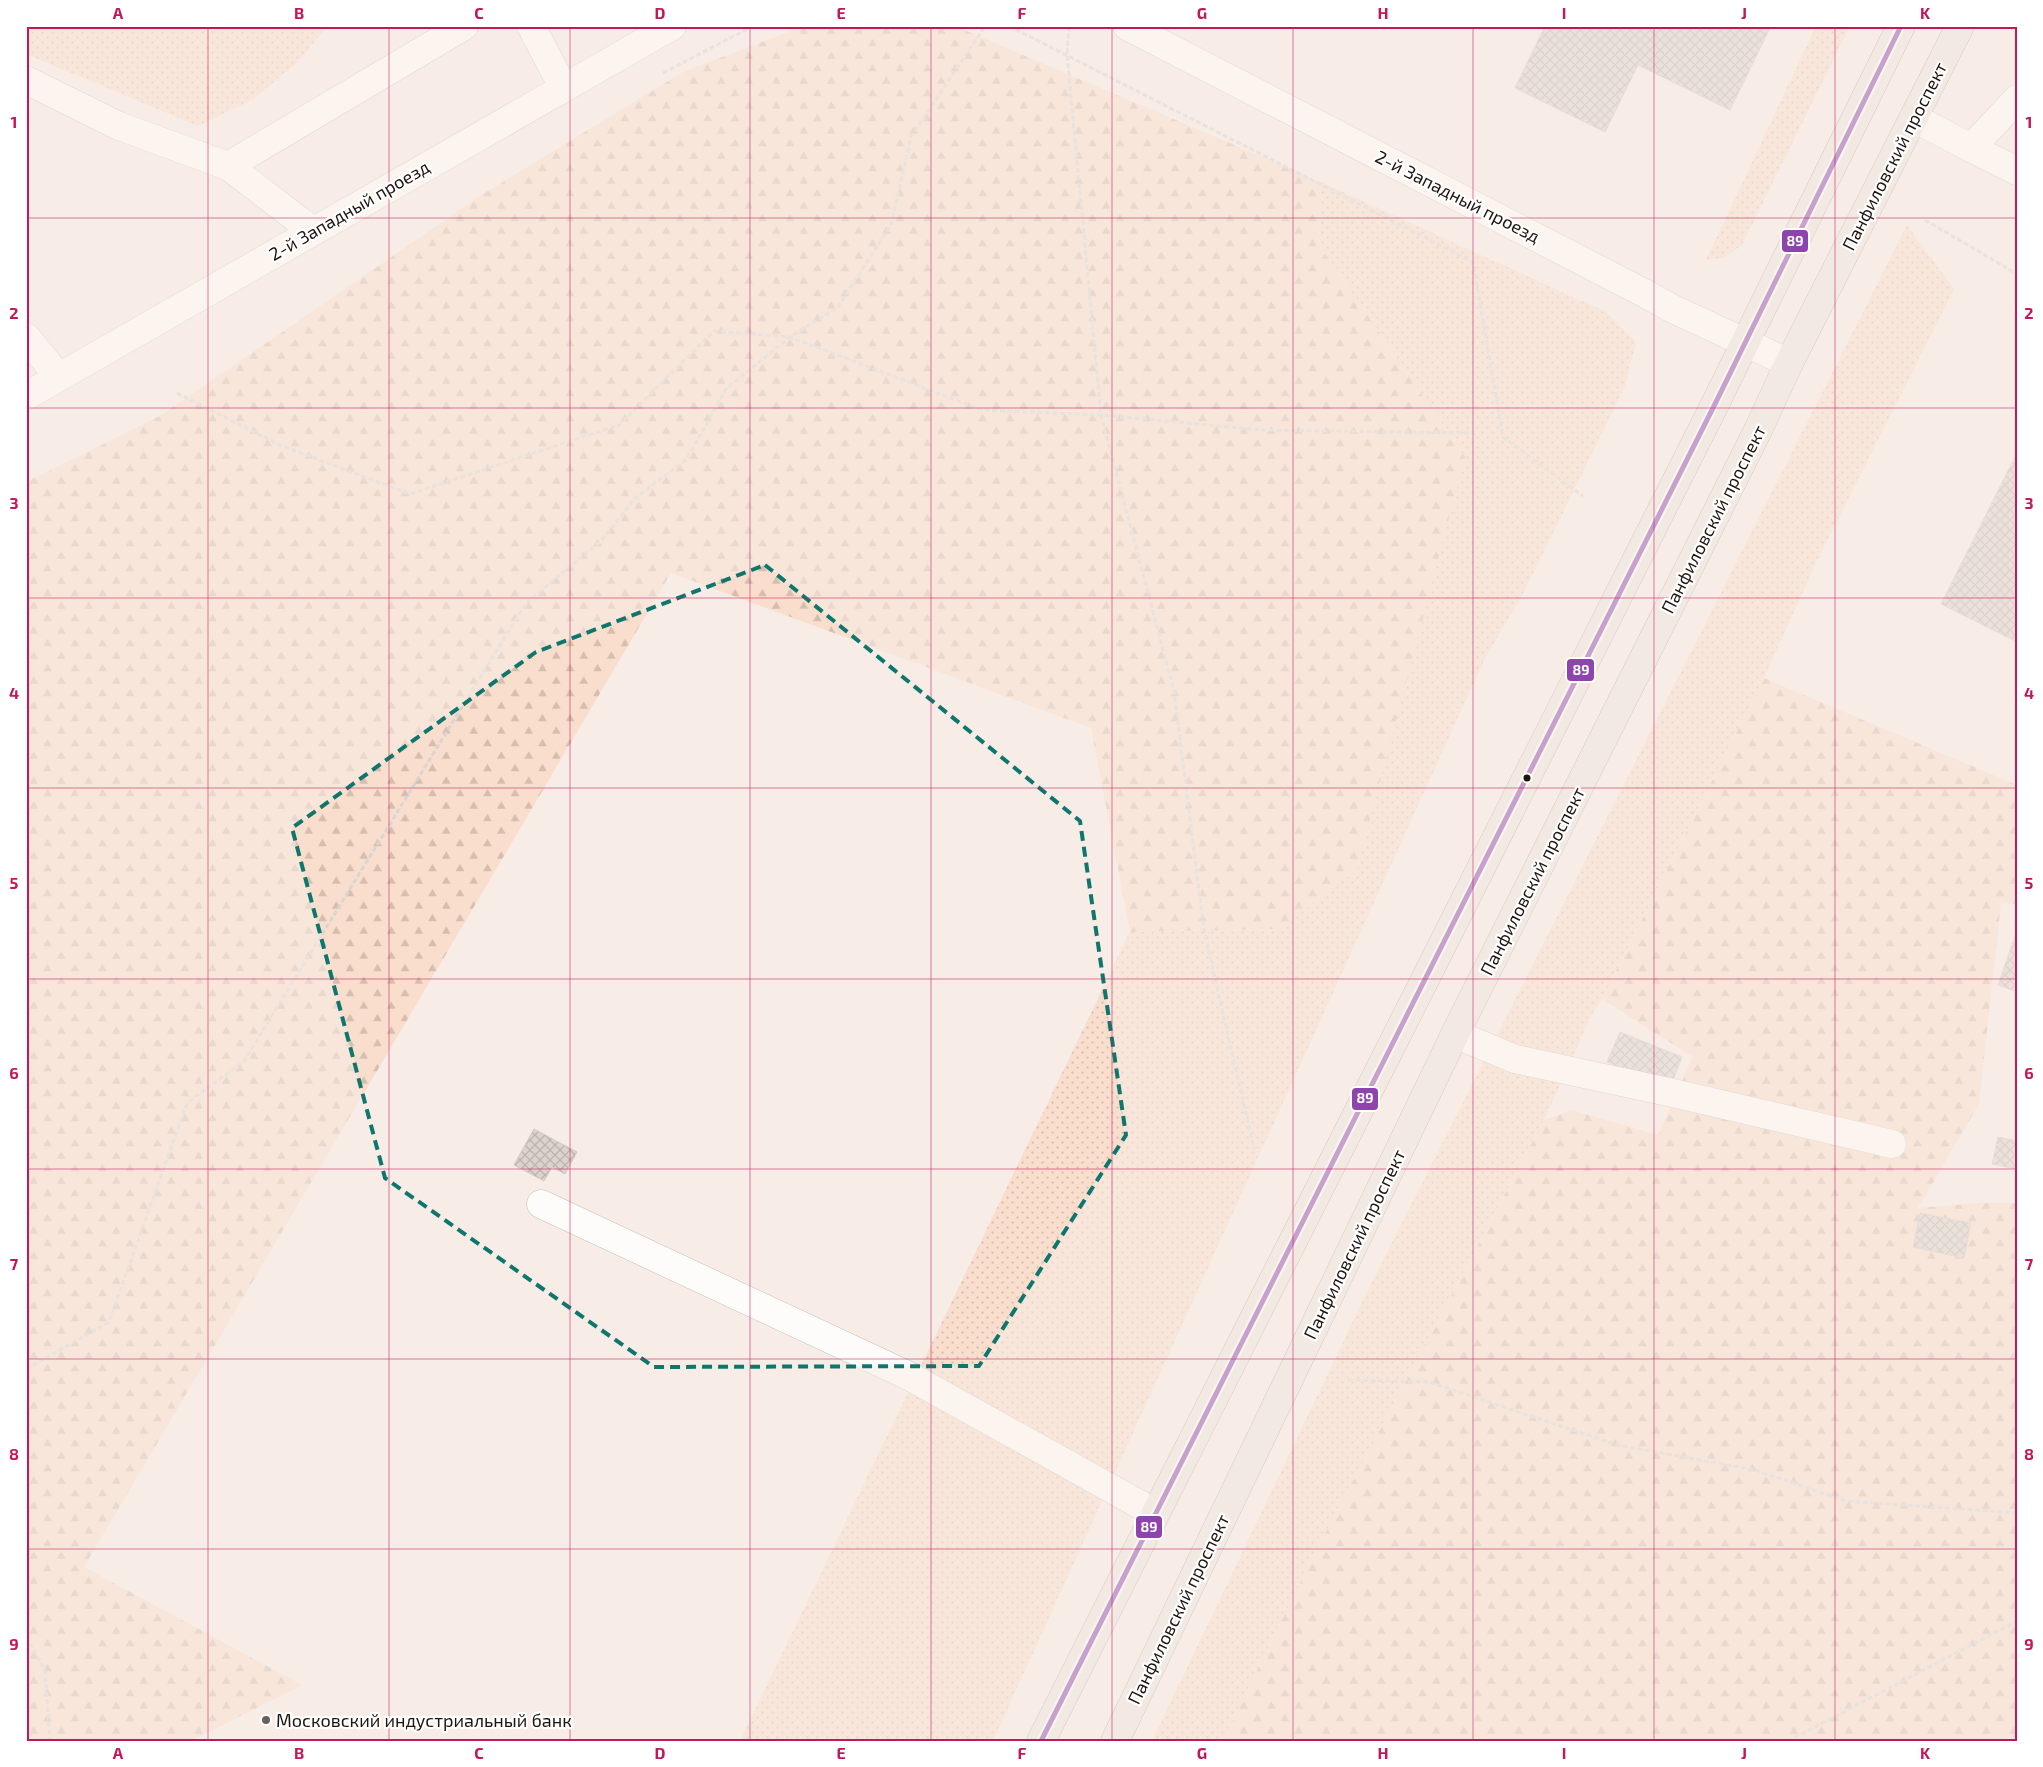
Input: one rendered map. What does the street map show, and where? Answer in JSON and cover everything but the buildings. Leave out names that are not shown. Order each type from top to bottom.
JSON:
[{"type":"main road","points":[[1041,1741],[1714,406],[1901,26]]},
{"type":"main road","name":"Панфиловский проспект","points":[[1115,1741],[1455,1034],[1758,430],[1789,363],[1960,26]]},
{"type":"street","points":[[228,166],[464,26]]},
{"type":"street","points":[[531,26],[563,87]]},
{"type":"street","name":"2-й Западный проезд","points":[[26,396],[672,26]]},
{"type":"street","name":"2-й Западный проезд","points":[[1127,26],[1638,289],[1671,308],[1789,363]]},
{"type":"street","points":[[26,80],[120,126],[228,166],[313,231]]},
{"type":"street","points":[[1970,148],[2017,98]]},
{"type":"street","points":[[1914,118],[2017,171]]},
{"type":"street","points":[[26,337],[59,377]]},
{"type":"street","points":[[1455,1034],[1515,1059],[1673,1093],[1892,1144]]},
{"type":"street","points":[[542,1204],[909,1376],[1155,1513]]},
{"type":"path","points":[[26,1369],[109,1322],[188,1103],[244,1061],[526,603],[602,540],[635,498],[686,460],[726,389],[790,337],[838,307],[891,225],[911,137],[985,26]]},
{"type":"path","points":[[1009,26],[1473,262],[1503,437],[1583,496]]},
{"type":"path","points":[[1069,26],[1066,55],[1101,415],[1174,691],[1204,930],[1254,1149]]},
{"type":"path","points":[[1925,220],[2017,274]]},
{"type":"path","points":[[177,393],[280,445],[410,494],[619,425],[714,331],[790,337],[982,410],[1101,415],[1262,430],[1474,433]]},
{"type":"path","points":[[1348,1380],[1429,1382],[1618,1445],[1755,1470],[1846,1501],[2017,1513]]},
{"type":"path","points":[[1788,1741],[2017,1621]]},
{"type":"path","points":[[26,1637],[45,1670],[50,1741]]},
{"type":"highlighted area","points":[[765,565],[1080,821],[1126,1135],[979,1366],[654,1367],[385,1178],[292,828],[536,652]]},
{"type":"green space","points":[[26,26],[327,26],[297,63],[252,100],[198,126],[26,54]]},
{"type":"green space","points":[[804,26],[955,26],[1321,182],[1319,245],[1465,457],[1357,870],[1278,929],[1130,932],[1091,728],[671,573],[84,1567],[302,1685],[191,1741],[26,1741],[26,482],[160,416],[483,194],[683,72]]},
{"type":"green space","points":[[1816,26],[1850,26],[1742,245],[1724,258],[1706,260]]},
{"type":"green space","points":[[1321,182],[1606,312],[1636,342],[1625,386],[1523,594],[1486,656],[993,1741],[740,1741],[1130,932],[1278,929],[1465,457],[1319,245]]},
{"type":"green space","points":[[1907,225],[1954,289],[1816,563],[1764,678],[1602,999],[1591,1016],[1544,1120],[1307,1568],[1223,1741],[1152,1741],[1365,1296]]},
{"type":"green space","points":[[1764,678],[2017,785],[2017,904],[2001,903],[1979,1104],[1918,1208],[1980,1203],[2017,1203],[2017,1741],[1223,1741],[1307,1568],[1544,1120],[1572,1110],[1658,1135],[1693,1057],[1602,999]]},
{"type":"transit line","name":"89","points":[[1041,1741],[1714,406],[1901,26]]},
{"type":"place","name":"Московский индустриальный банк","points":[[266,1720]]}]
